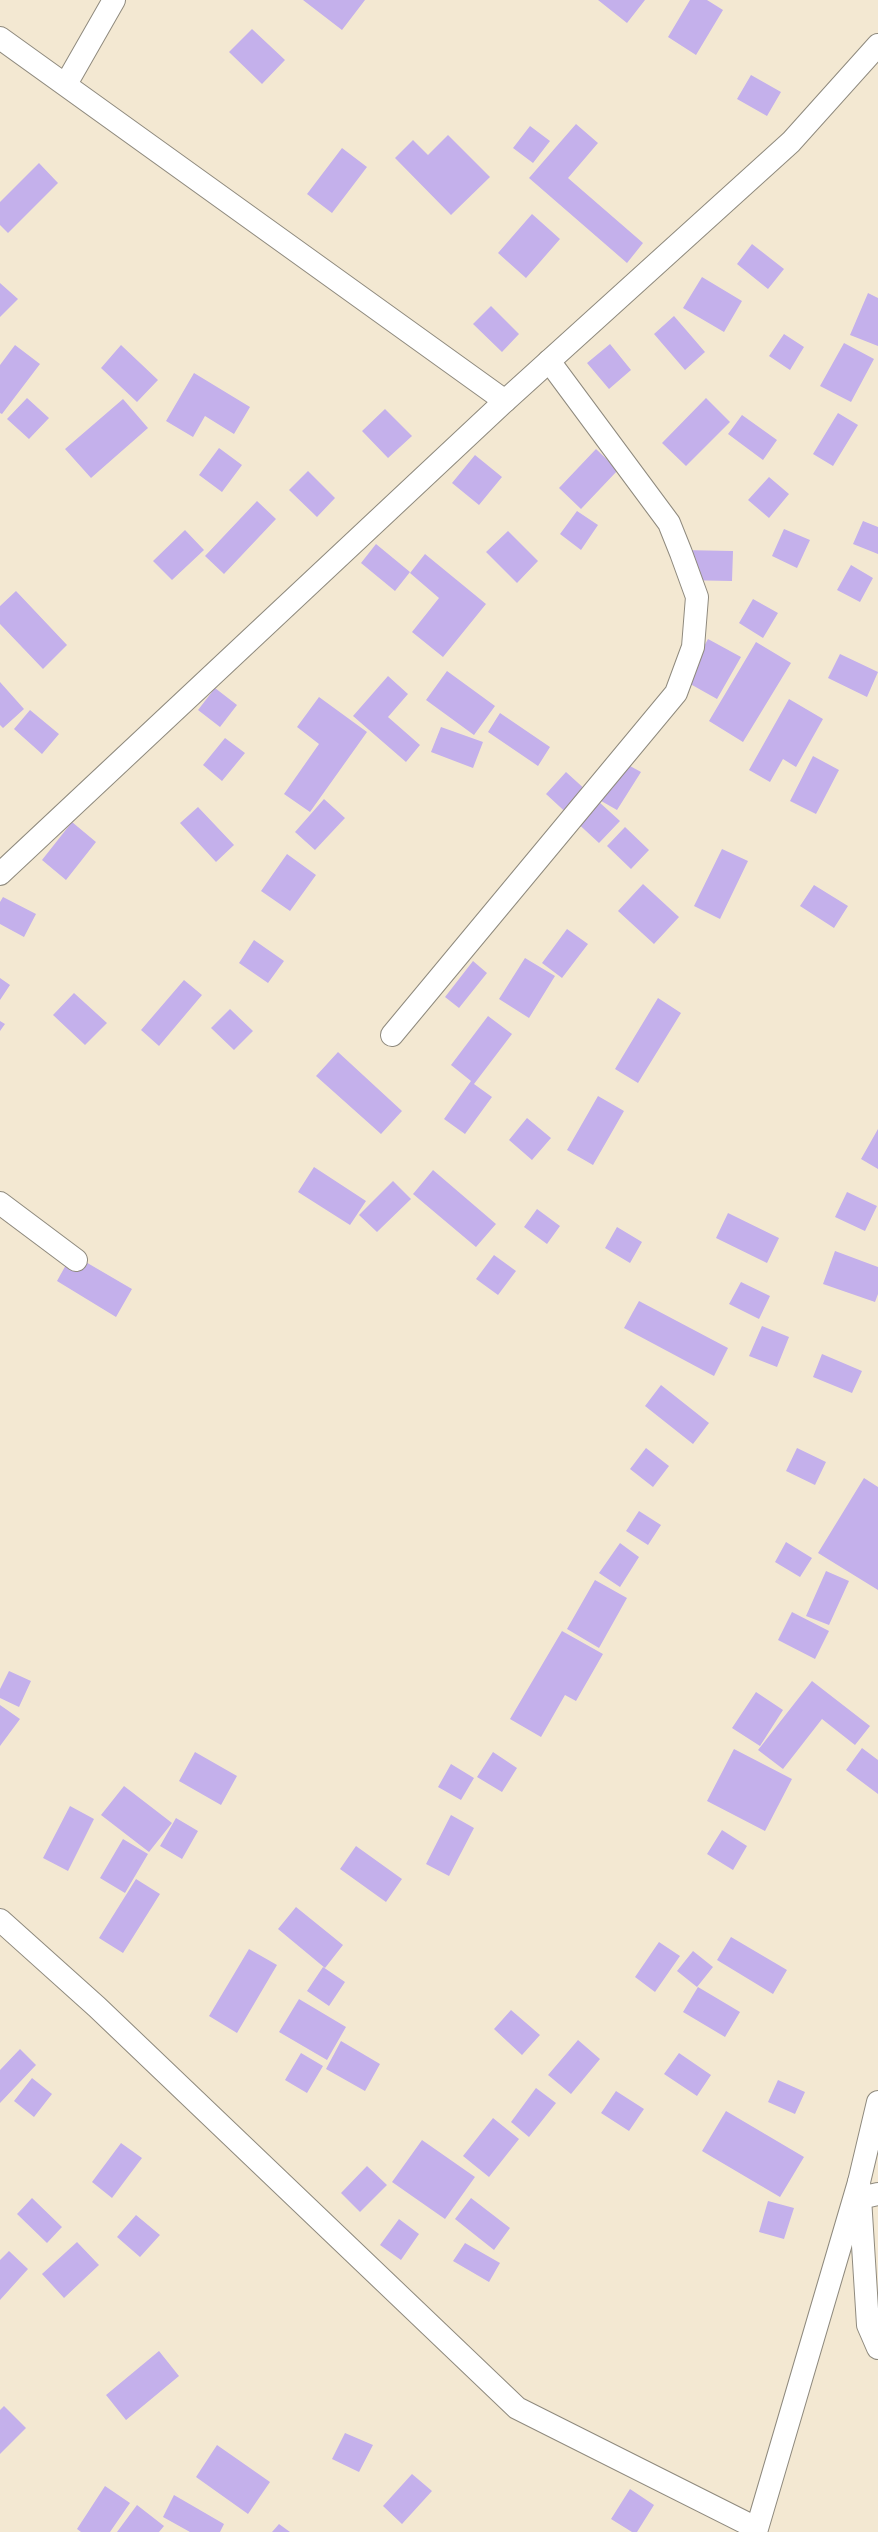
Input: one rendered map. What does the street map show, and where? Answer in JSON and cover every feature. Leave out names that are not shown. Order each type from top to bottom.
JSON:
[{"type":"street","points":[[66,84],[114,0]]},
{"type":"street","points":[[0,38],[505,401]]},
{"type":"street","points":[[0,874],[505,401],[790,142],[878,45]]},
{"type":"street","points":[[392,1035],[676,694],[694,647],[697,597],[668,523],[549,361]]},
{"type":"street","points":[[0,1203],[76,1260]]},
{"type":"street","points":[[0,1920],[96,2007],[517,2408],[752,2531],[865,2191]]},
{"type":"street","points":[[878,2102],[865,2191],[868,2325],[878,2348]]},
{"type":"building","points":[[303,0],[365,0],[342,30]]},
{"type":"building","points":[[598,0],[645,0],[627,23]]},
{"type":"building","points":[[690,0],[707,0],[723,10],[696,55],[668,37]]},
{"type":"building","points":[[252,29],[285,60],[262,84],[229,52]]},
{"type":"building","points":[[751,75],[781,92],[767,116],[737,99]]},
{"type":"building","points":[[576,124],[598,143],[568,178],[643,243],[627,263],[529,178]]},
{"type":"building","points":[[530,126],[550,141],[533,163],[513,148]]},
{"type":"building","points":[[448,135],[490,177],[451,215],[395,158],[413,140],[428,155]]},
{"type":"building","points":[[342,148],[367,167],[332,213],[307,194]]},
{"type":"building","points":[[39,163],[58,183],[8,233],[0,225],[0,202]]},
{"type":"building","points":[[532,214],[560,239],[526,278],[498,253]]},
{"type":"building","points":[[752,244],[784,269],[768,289],[737,264]]},
{"type":"building","points":[[702,277],[742,301],[724,332],[683,308]]},
{"type":"building","points":[[0,283],[18,299],[0,317]]},
{"type":"building","points":[[868,293],[878,298],[878,346],[850,335]]},
{"type":"building","points":[[491,306],[519,334],[502,352],[473,324]]},
{"type":"building","points":[[674,316],[705,352],[685,370],[654,334]]},
{"type":"building","points":[[784,334],[804,347],[790,370],[769,356]]},
{"type":"building","points":[[844,343],[874,359],[851,402],[820,386]]},
{"type":"building","points":[[610,344],[631,370],[609,389],[587,363]]},
{"type":"building","points":[[15,345],[40,364],[2,414],[0,413],[0,365]]},
{"type":"building","points":[[121,345],[158,380],[137,402],[101,368]]},
{"type":"building","points":[[194,373],[250,407],[234,434],[205,416],[193,437],[166,421]]},
{"type":"building","points":[[27,398],[49,418],[29,439],[7,419]]},
{"type":"building","points":[[706,398],[730,422],[686,466],[662,443]]},
{"type":"building","points":[[123,399],[148,428],[91,478],[65,449]]},
{"type":"building","points":[[385,409],[412,436],[388,458],[362,431]]},
{"type":"building","points":[[838,413],[858,425],[833,466],[813,454]]},
{"type":"building","points":[[742,415],[777,440],[763,460],[728,434]]},
{"type":"building","points":[[219,448],[242,465],[222,492],[199,475]]},
{"type":"building","points":[[596,449],[618,470],[581,509],[559,488]]},
{"type":"building","points":[[475,455],[502,477],[479,505],[452,483]]},
{"type":"building","points":[[308,471],[335,498],[317,517],[289,490]]},
{"type":"building","points":[[769,477],[789,494],[769,518],[748,500]]},
{"type":"building","points":[[257,501],[276,519],[224,574],[205,556]]},
{"type":"building","points":[[577,511],[598,525],[581,550],[560,534]]},
{"type":"building","points":[[863,521],[878,527],[878,554],[853,544]]},
{"type":"building","points":[[784,529],[810,540],[797,568],[772,556]]},
{"type":"building","points":[[185,530],[204,550],[172,580],[153,561]]},
{"type":"building","points":[[508,531],[538,561],[517,583],[486,552]]},
{"type":"building","points":[[376,544],[410,572],[395,591],[361,563]]},
{"type":"building","points":[[681,550],[733,551],[732,581],[680,580]]},
{"type":"building","points":[[425,554],[486,604],[443,657],[412,632],[439,598],[410,573]]},
{"type":"building","points":[[851,565],[873,578],[860,602],[837,590]]},
{"type":"building","points":[[16,591],[67,645],[43,669],[0,624],[0,606]]},
{"type":"building","points":[[753,599],[778,613],[763,638],[739,623]]},
{"type":"building","points":[[708,639],[741,657],[717,699],[685,681]]},
{"type":"building","points":[[756,642],[791,663],[743,742],[709,721]]},
{"type":"building","points":[[840,654],[878,672],[867,697],[828,678]]},
{"type":"building","points":[[447,671],[495,706],[474,735],[426,700]]},
{"type":"building","points":[[388,676],[408,694],[388,717],[420,745],[406,762],[353,716]]},
{"type":"building","points":[[0,682],[24,709],[3,728],[0,725]]},
{"type":"building","points":[[215,688],[237,705],[220,727],[198,710]]},
{"type":"building","points":[[319,697],[367,732],[310,812],[284,794],[319,744],[297,727]]},
{"type":"building","points":[[789,699],[823,719],[796,767],[783,759],[770,782],[749,770]]},
{"type":"building","points":[[30,710],[59,734],[42,754],[14,729]]},
{"type":"building","points":[[500,713],[550,747],[538,766],[488,732]]},
{"type":"building","points":[[441,727],[483,742],[473,768],[431,752]]},
{"type":"building","points":[[225,738],[245,753],[222,781],[203,765]]},
{"type":"building","points":[[813,756],[839,770],[816,814],[790,801]]},
{"type":"building","points":[[619,760],[641,772],[617,810],[596,798]]},
{"type":"building","points":[[566,772],[620,821],[599,843],[546,794]]},
{"type":"building","points":[[324,799],[345,818],[315,850],[295,832]]},
{"type":"building","points":[[198,807],[234,845],[216,862],[180,823]]},
{"type":"building","points":[[72,822],[96,842],[66,880],[42,860]]},
{"type":"building","points":[[625,827],[649,850],[631,869],[607,846]]},
{"type":"building","points":[[722,849],[748,861],[720,919],[694,906]]},
{"type":"building","points":[[287,854],[316,875],[290,911],[261,891]]},
{"type":"building","points":[[643,884],[679,917],[654,944],[618,911]]},
{"type":"building","points":[[814,885],[848,906],[834,928],[800,906]]},
{"type":"building","points":[[3,897],[36,914],[24,937],[0,924],[0,902]]},
{"type":"building","points":[[567,929],[588,944],[562,978],[542,963]]},
{"type":"building","points":[[254,940],[284,961],[268,983],[239,963]]},
{"type":"building","points":[[525,958],[555,976],[529,1018],[499,999]]},
{"type":"building","points":[[473,961],[487,973],[459,1008],[445,997]]},
{"type":"building","points":[[0,978],[10,985],[0,1000]]},
{"type":"building","points":[[184,980],[202,995],[159,1046],[141,1030]]},
{"type":"building","points":[[74,993],[107,1023],[85,1045],[53,1015]]},
{"type":"building","points":[[658,998],[681,1013],[638,1083],[615,1069]]},
{"type":"building","points":[[230,1009],[253,1031],[234,1050],[211,1028]]},
{"type":"building","points":[[488,1016],[512,1034],[474,1084],[492,1097],[465,1134],[444,1119],[471,1081],[451,1065]]},
{"type":"building","points":[[0,1021],[5,1024],[0,1031]]},
{"type":"building","points":[[338,1052],[402,1111],[381,1134],[316,1076]]},
{"type":"building","points":[[598,1096],[624,1111],[593,1165],[567,1150]]},
{"type":"building","points":[[527,1118],[551,1138],[532,1160],[509,1140]]},
{"type":"building","points":[[878,1129],[878,1169],[861,1159]]},
{"type":"building","points":[[314,1167],[366,1201],[350,1225],[298,1192]]},
{"type":"building","points":[[433,1170],[496,1224],[476,1247],[413,1194]]},
{"type":"building","points":[[393,1181],[411,1199],[377,1232],[359,1215]]},
{"type":"building","points":[[847,1192],[877,1206],[865,1231],[835,1217]]},
{"type":"building","points":[[537,1209],[560,1226],[547,1244],[524,1227]]},
{"type":"building","points":[[728,1213],[779,1238],[767,1263],[716,1238]]},
{"type":"building","points":[[617,1227],[642,1242],[630,1263],[605,1248]]},
{"type":"building","points":[[835,1251],[878,1267],[878,1294],[875,1302],[823,1284]]},
{"type":"building","points":[[72,1254],[132,1289],[116,1317],[57,1281]]},
{"type":"building","points":[[494,1255],[516,1271],[498,1295],[476,1279]]},
{"type":"building","points":[[741,1282],[770,1296],[759,1319],[729,1304]]},
{"type":"building","points":[[639,1301],[728,1348],[714,1376],[624,1328]]},
{"type":"building","points":[[762,1326],[789,1337],[777,1367],[749,1356]]},
{"type":"building","points":[[822,1354],[862,1371],[852,1393],[813,1377]]},
{"type":"building","points":[[661,1385],[709,1423],[693,1444],[645,1406]]},
{"type":"building","points":[[646,1448],[669,1466],[653,1487],[630,1469]]},
{"type":"building","points":[[797,1448],[826,1462],[815,1485],[786,1471]]},
{"type":"building","points":[[864,1478],[878,1487],[878,1590],[818,1553]]},
{"type":"building","points":[[639,1511],[661,1525],[648,1545],[626,1531]]},
{"type":"building","points":[[786,1542],[812,1558],[800,1577],[775,1562]]},
{"type":"building","points":[[620,1543],[639,1557],[620,1587],[599,1573]]},
{"type":"building","points":[[826,1571],[849,1581],[829,1625],[806,1616]]},
{"type":"building","points":[[595,1580],[627,1598],[599,1648],[567,1629]]},
{"type":"building","points":[[792,1612],[829,1631],[815,1659],[778,1640]]},
{"type":"building","points":[[562,1631],[603,1654],[576,1701],[565,1695],[541,1737],[510,1719]]},
{"type":"building","points":[[9,1671],[31,1681],[19,1707],[0,1698],[0,1689]]},
{"type":"building","points":[[812,1681],[870,1726],[855,1745],[822,1719],[783,1769],[758,1750]]},
{"type":"building","points":[[756,1692],[783,1710],[760,1746],[732,1728]]},
{"type":"building","points":[[0,1705],[20,1719],[0,1746]]},
{"type":"building","points":[[862,1748],[878,1760],[878,1794],[846,1770]]},
{"type":"building","points":[[734,1749],[792,1779],[765,1831],[707,1801]]},
{"type":"building","points":[[195,1752],[237,1776],[221,1805],[179,1781]]},
{"type":"building","points":[[493,1752],[517,1768],[502,1792],[477,1777]]},
{"type":"building","points":[[451,1764],[474,1778],[461,1800],[438,1787]]},
{"type":"building","points":[[124,1786],[172,1823],[149,1852],[101,1815]]},
{"type":"building","points":[[70,1806],[94,1819],[68,1871],[43,1858]]},
{"type":"building","points":[[451,1815],[474,1828],[449,1876],[426,1864]]},
{"type":"building","points":[[176,1818],[198,1831],[182,1859],[160,1846]]},
{"type":"building","points":[[722,1830],[747,1846],[733,1870],[707,1854]]},
{"type":"building","points":[[123,1839],[148,1854],[125,1893],[100,1878]]},
{"type":"building","points":[[356,1846],[402,1879],[386,1902],[340,1869]]},
{"type":"building","points":[[136,1879],[160,1894],[123,1953],[99,1938]]},
{"type":"building","points":[[296,1907],[343,1945],[325,1968],[278,1929]]},
{"type":"building","points":[[731,1937],[787,1970],[773,1994],[717,1960]]},
{"type":"building","points":[[659,1942],[680,1956],[655,1992],[635,1977]]},
{"type":"building","points":[[249,1949],[277,1965],[237,2033],[209,2016]]},
{"type":"building","points":[[693,1951],[713,1967],[697,1987],[677,1971]]},
{"type":"building","points":[[323,1967],[345,1982],[329,2006],[307,1991]]},
{"type":"building","points":[[698,1987],[740,2012],[725,2037],[683,2012]]},
{"type":"building","points":[[299,1999],[346,2027],[327,2060],[279,2032]]},
{"type":"building","points":[[511,2010],[540,2035],[522,2055],[494,2029]]},
{"type":"building","points":[[578,2040],[600,2059],[571,2094],[548,2075]]},
{"type":"building","points":[[341,2041],[380,2064],[365,2091],[326,2069]]},
{"type":"building","points":[[20,2049],[36,2065],[0,2103],[0,2070]]},
{"type":"building","points":[[301,2053],[323,2066],[307,2093],[285,2080]]},
{"type":"building","points":[[679,2053],[711,2075],[697,2096],[664,2074]]},
{"type":"building","points":[[32,2078],[52,2094],[34,2117],[14,2101]]},
{"type":"building","points":[[778,2080],[805,2092],[795,2114],[768,2102]]},
{"type":"building","points":[[536,2088],[556,2103],[529,2137],[511,2122]]},
{"type":"building","points":[[616,2091],[644,2109],[629,2131],[601,2113]]},
{"type":"building","points":[[726,2111],[804,2157],[780,2197],[702,2151]]},
{"type":"building","points":[[493,2118],[519,2139],[489,2177],[463,2156]]},
{"type":"building","points":[[422,2140],[475,2177],[445,2219],[392,2182]]},
{"type":"building","points":[[121,2143],[142,2158],[112,2198],[92,2182]]},
{"type":"building","points":[[367,2166],[387,2185],[360,2212],[341,2193]]},
{"type":"building","points":[[32,2198],[62,2227],[47,2243],[17,2214]]},
{"type":"building","points":[[471,2198],[510,2228],[494,2250],[455,2219]]},
{"type":"building","points":[[768,2201],[794,2208],[784,2239],[759,2232]]},
{"type":"building","points":[[136,2215],[160,2235],[140,2257],[117,2237]]},
{"type":"building","points":[[399,2219],[419,2234],[401,2260],[380,2245]]},
{"type":"building","points":[[77,2242],[99,2265],[64,2298],[42,2274]]},
{"type":"building","points":[[465,2243],[500,2263],[489,2282],[453,2261]]},
{"type":"building","points":[[9,2251],[28,2269],[0,2300],[0,2260]]},
{"type":"building","points":[[159,2351],[179,2376],[126,2420],[106,2395]]},
{"type":"building","points":[[4,2406],[26,2428],[0,2454],[0,2410]]},
{"type":"building","points":[[345,2433],[373,2445],[359,2472],[332,2459]]},
{"type":"building","points":[[217,2445],[270,2482],[248,2514],[196,2477]]},
{"type":"building","points":[[412,2474],[432,2491],[402,2524],[383,2506]]},
{"type":"building","points":[[105,2486],[130,2503],[110,2532],[81,2532],[77,2529]]},
{"type":"building","points":[[630,2489],[654,2505],[637,2532],[632,2532],[611,2519]]},
{"type":"building","points":[[174,2495],[224,2524],[220,2532],[190,2532],[163,2517]]},
{"type":"building","points":[[137,2505],[164,2526],[159,2532],[117,2532]]},
{"type":"building","points":[[279,2524],[290,2532],[272,2532]]}]
